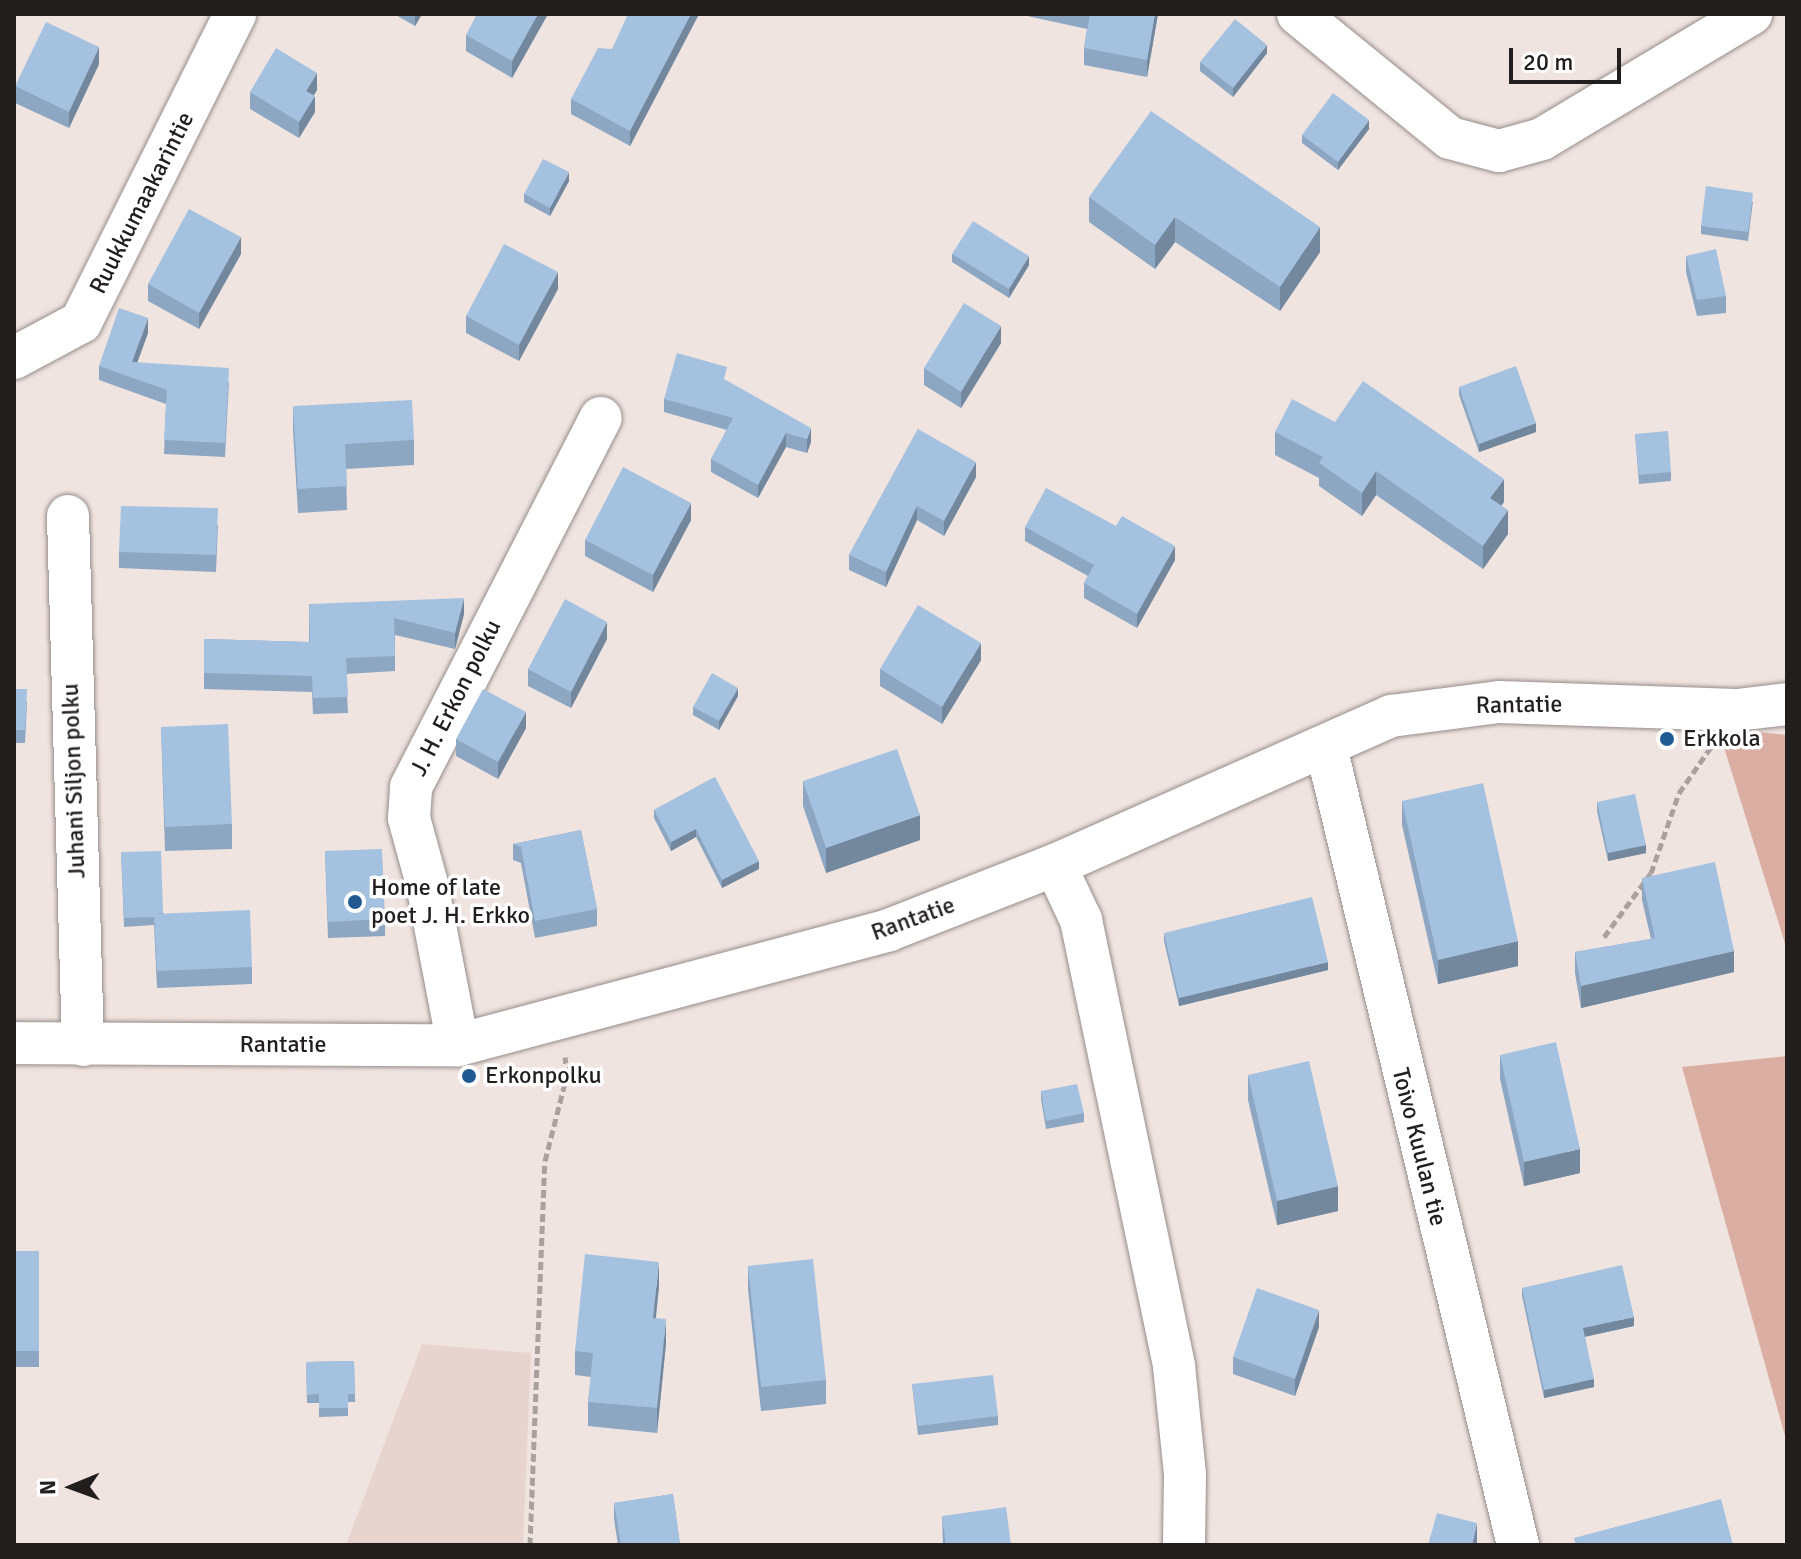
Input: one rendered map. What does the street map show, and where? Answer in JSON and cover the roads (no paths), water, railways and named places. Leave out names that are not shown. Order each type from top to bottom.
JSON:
[{"type":"street","name":"Ruukkumaakarintie","points":[[14,358],[81,322],[235,14]]},
{"type":"street","points":[[1298,14],[1450,138],[1499,151],[1542,139],[1751,14]]},
{"type":"street","name":"J. H. Erkon polku","points":[[458,1045],[427,884],[409,818],[411,787],[601,418]]},
{"type":"street","name":"Juhani Siljon polku","points":[[68,516],[83,1045]]},
{"type":"street","name":"Rantatie","points":[[14,1043],[458,1045],[889,930],[1055,865],[1193,800],[1326,747],[1391,716],[1499,702],[1737,710],[1787,704]]},
{"type":"street","name":"Toivo Kuulan tie","points":[[1326,747],[1518,1545]]},
{"type":"street","points":[[1055,865],[1081,920],[1174,1366],[1185,1475],[1184,1545]]},
{"type":"place","name":"Erkkola","points":[[1667,739]]},
{"type":"place","name":"Home of late poet J. H. Erkko","points":[[355,902]]},
{"type":"place","name":"Erkonpolku","points":[[469,1076]]}]
